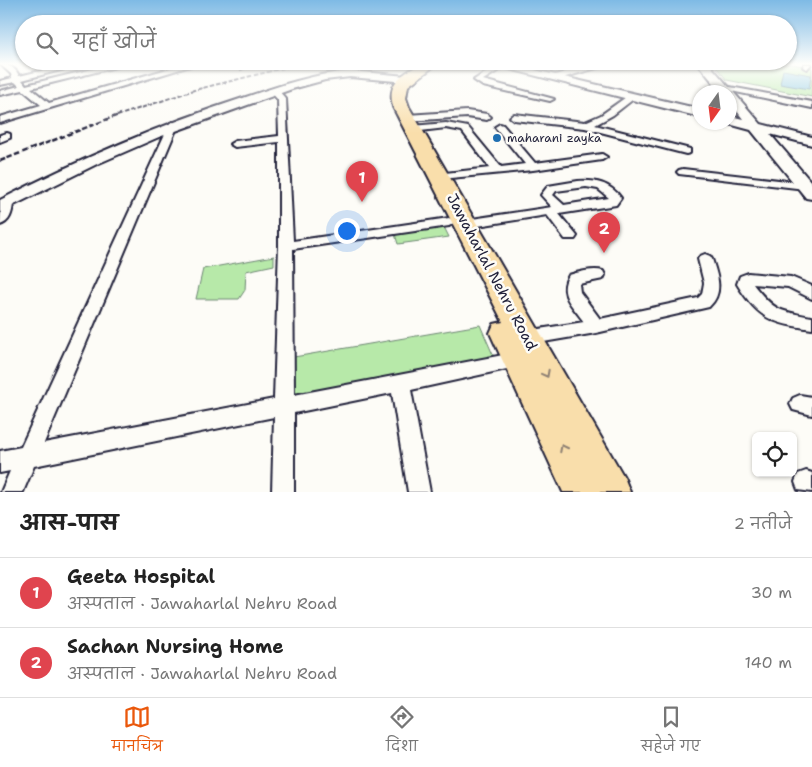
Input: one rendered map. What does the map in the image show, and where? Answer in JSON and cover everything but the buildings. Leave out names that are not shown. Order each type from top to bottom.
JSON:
[{"type":"highway","name":"Jawaharlal Nehru Road","points":[[392,87],[388,90],[389,104],[457,223],[523,349],[608,492]]},
{"type":"highway","name":"Jawaharlal Nehru Road","points":[[400,87],[397,93],[410,124],[440,176],[457,223]]},
{"type":"highway","name":"Jawaharlal Nehru Road","points":[[523,349],[585,492]]},
{"type":"street","points":[[0,93],[26,87],[47,106]]},
{"type":"street","points":[[76,89],[83,87]]},
{"type":"street","points":[[0,120],[114,87]]},
{"type":"street","points":[[0,220],[5,214],[3,206],[173,125],[274,91],[292,87]]},
{"type":"street","points":[[496,87],[550,99]]},
{"type":"street","points":[[591,87],[692,111]]},
{"type":"street","points":[[274,91],[282,99],[284,138],[286,246],[283,492]]},
{"type":"street","points":[[737,93],[812,105]]},
{"type":"street","points":[[40,98],[49,96]]},
{"type":"street","points":[[585,125],[591,124],[618,108],[632,97]]},
{"type":"street","points":[[445,103],[456,114]]},
{"type":"street","points":[[737,104],[807,185]]},
{"type":"street","points":[[410,124],[456,114],[487,117]]},
{"type":"street","points":[[514,117],[585,125],[686,152]]},
{"type":"street","points":[[737,122],[812,141]]},
{"type":"street","points":[[410,124],[461,127],[498,171]]},
{"type":"street","points":[[12,492],[173,125]]},
{"type":"street","points":[[500,127],[533,167]]},
{"type":"street","points":[[235,144],[284,138]]},
{"type":"street","points":[[440,176],[602,158]]},
{"type":"street","points":[[683,172],[807,185]]},
{"type":"street","points":[[286,246],[555,210],[612,202],[616,198],[601,185],[593,183],[552,188],[547,195],[555,210],[570,236]]},
{"type":"street","points":[[0,462],[400,384],[596,326],[703,303],[710,299],[712,290],[705,259]]},
{"type":"street","points":[[596,326],[572,293],[571,284],[574,280],[598,274]]},
{"type":"street","points":[[812,293],[791,282],[748,278],[745,280],[745,284],[768,314],[775,317],[812,323]]},
{"type":"street","points":[[400,384],[419,492]]},
{"type":"green space","points":[[762,87],[812,87],[812,97]]},
{"type":"green space","points":[[443,225],[449,237],[398,244],[394,231]]},
{"type":"green space","points":[[274,256],[274,265],[246,271],[245,290],[239,299],[196,299],[203,269]]},
{"type":"green space","points":[[480,325],[497,364],[295,401],[294,357]]},
{"type":"railway","points":[[117,116],[206,87]]},
{"type":"railway","points":[[0,161],[121,114]]},
{"type":"place","name":"maharani zayka","points":[[497,138]]},
{"type":"place","name":"Geeta Hospital","points":[[362,202]]},
{"type":"place","name":"Sachan Nursing Home","points":[[604,253]]}]
